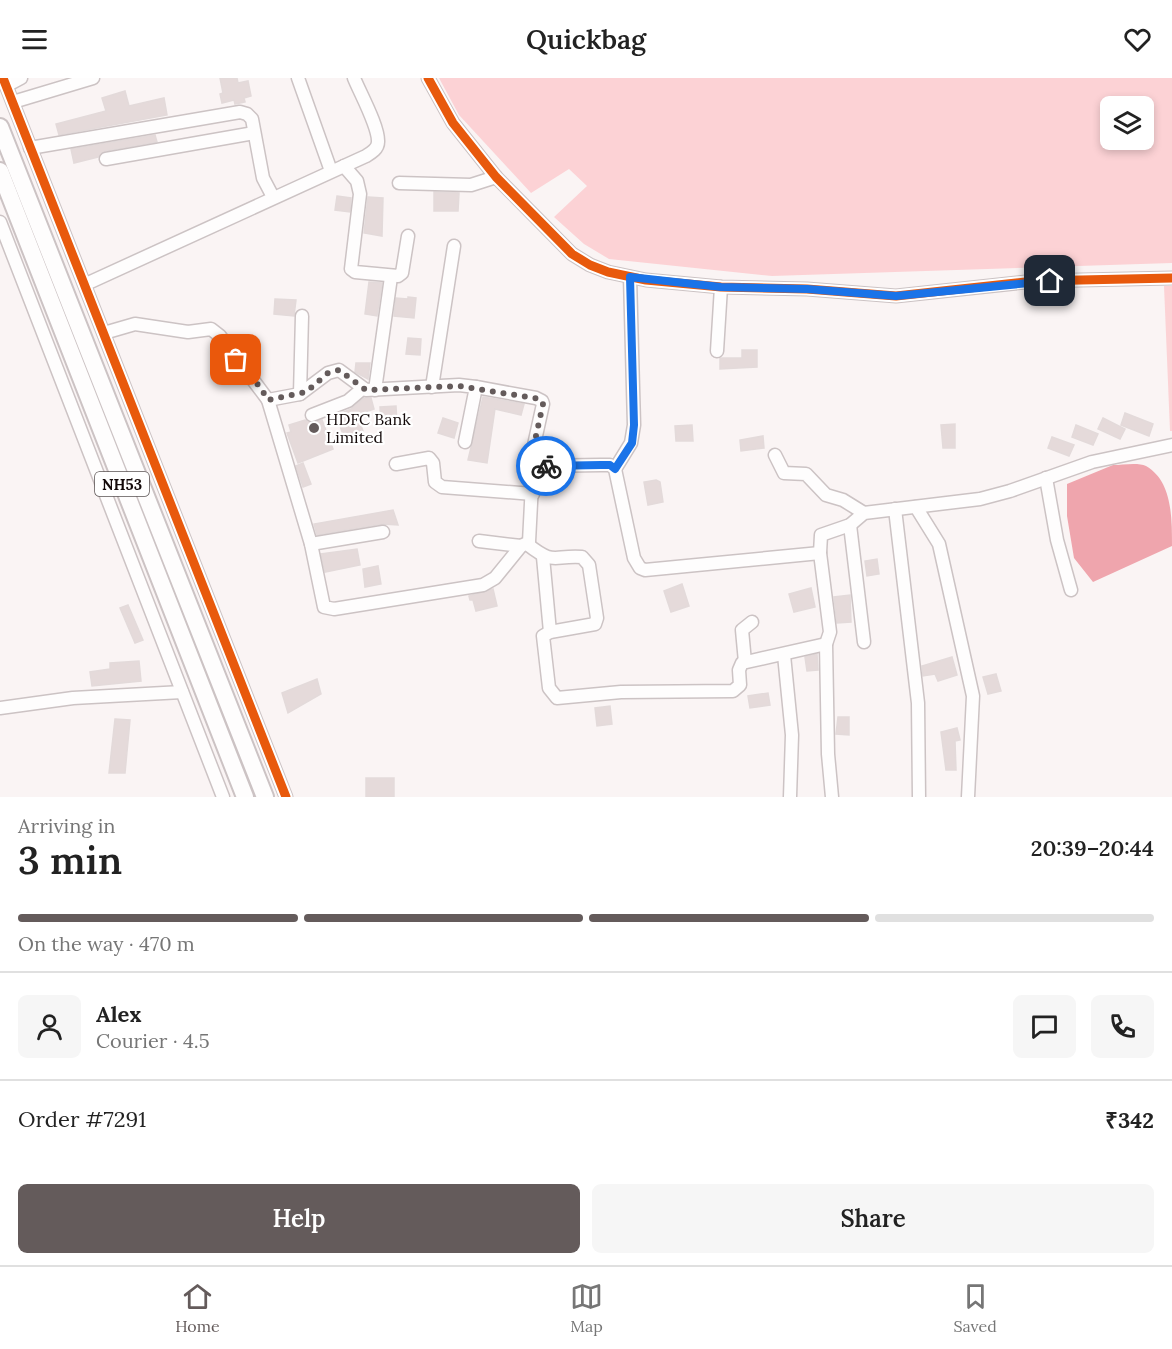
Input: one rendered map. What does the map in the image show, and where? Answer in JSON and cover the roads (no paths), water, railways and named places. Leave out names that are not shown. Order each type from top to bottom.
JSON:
[{"type":"highway","name":"NH53","points":[[0,127],[265,797]]},
{"type":"highway","name":"NH53","points":[[0,171],[245,797]]},
{"type":"street","points":[[21,78],[5,82],[286,797]]},
{"type":"street","points":[[13,102],[93,78]]},
{"type":"street","points":[[298,78],[331,171]]},
{"type":"street","points":[[86,284],[366,156],[376,149],[378,142],[354,78]]},
{"type":"street","points":[[428,78],[453,123],[496,177],[572,254],[590,265],[630,277],[721,287],[807,289],[896,296],[1035,281],[1172,278]]},
{"type":"street","points":[[30,148],[240,112],[252,119],[263,178],[273,197]]},
{"type":"street","points":[[106,159],[254,133]]},
{"type":"street","points":[[344,166],[357,181],[360,194],[351,269],[355,272],[391,277],[402,273],[408,236]]},
{"type":"street","points":[[399,183],[471,185],[496,177]]},
{"type":"street","points":[[0,224],[223,797]]},
{"type":"street","points":[[432,387],[454,246]]},
{"type":"street","points":[[368,389],[391,277]]},
{"type":"street","points":[[615,469],[632,443],[634,425],[630,277]]},
{"type":"street","points":[[717,351],[721,287]]},
{"type":"street","points":[[300,394],[302,316]]},
{"type":"street","points":[[104,333],[135,324],[188,332],[211,329],[220,336],[268,400],[311,544],[322,603],[329,609],[483,585],[495,578],[531,537],[534,445],[542,401],[476,387],[368,389],[348,401],[312,416]]},
{"type":"street","points":[[268,400],[300,394],[328,373],[339,370],[368,389]]},
{"type":"street","points":[[465,442],[476,387]]},
{"type":"street","points":[[832,797],[828,754],[826,644],[830,632],[820,553],[821,535],[850,525],[864,513],[980,499],[1092,462],[1172,445]]},
{"type":"street","points":[[775,455],[784,473],[806,474],[826,495],[843,500],[864,513]]},
{"type":"street","points":[[396,464],[429,458],[433,463],[435,482],[442,487],[533,494]]},
{"type":"street","points":[[534,466],[610,465],[615,469],[634,558],[640,568],[820,553]]},
{"type":"street","points":[[1046,478],[1071,590]]},
{"type":"street","points":[[916,507],[939,544],[973,696],[968,797]]},
{"type":"street","points":[[895,509],[918,703],[919,797]]},
{"type":"street","points":[[850,525],[864,642]]},
{"type":"street","points":[[311,544],[384,532]]},
{"type":"street","points":[[479,541],[524,545],[543,557],[559,559],[578,556],[586,559],[597,618],[591,626],[550,632],[543,636],[549,688],[557,698],[621,692],[733,691],[740,685],[740,666],[745,662],[826,644]]},
{"type":"street","points":[[543,557],[550,632]]},
{"type":"street","points":[[745,662],[742,630],[752,622]]},
{"type":"street","points":[[784,655],[792,735],[790,797]]},
{"type":"street","points":[[0,708],[73,698],[182,692]]},
{"type":"place","name":"HDFC Bank Limited","points":[[314,428]]}]
